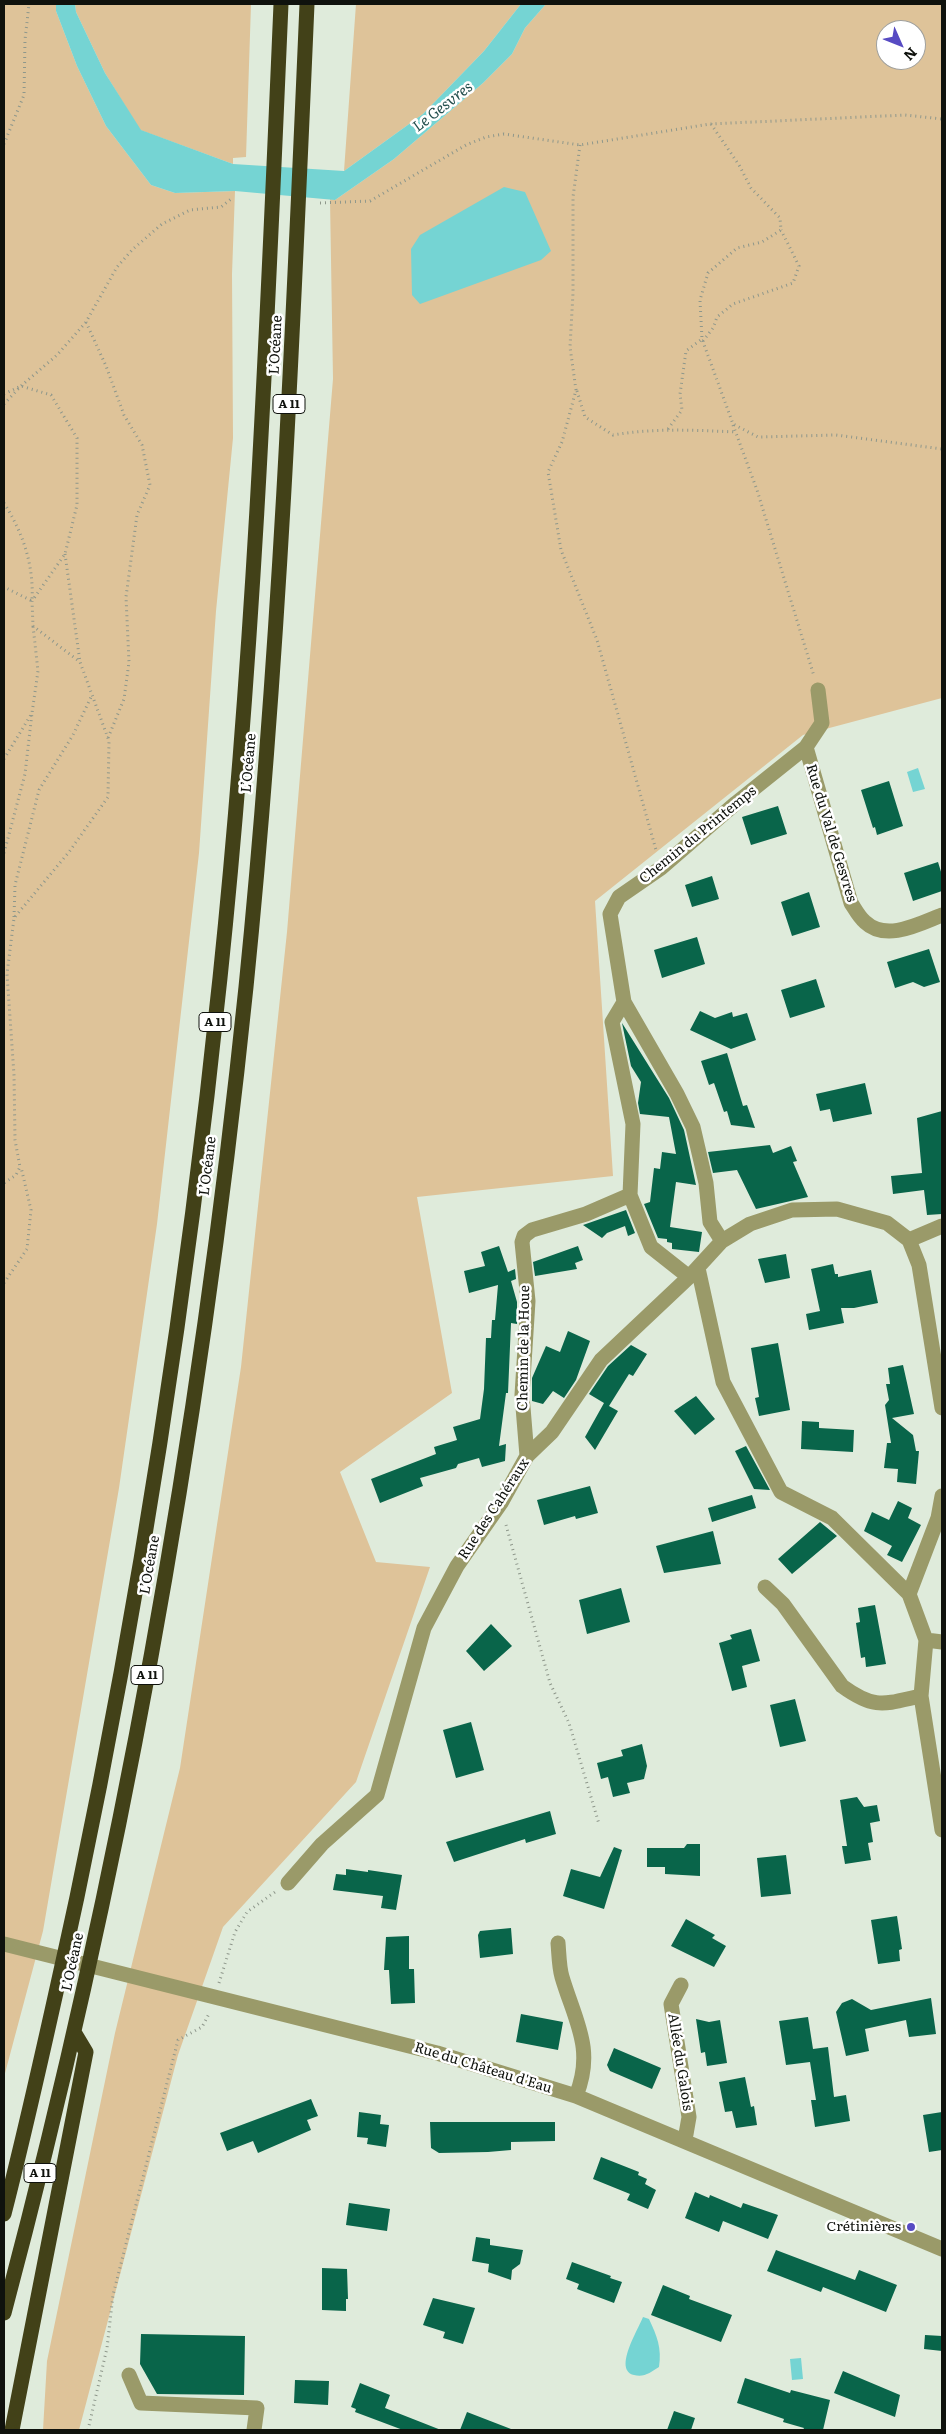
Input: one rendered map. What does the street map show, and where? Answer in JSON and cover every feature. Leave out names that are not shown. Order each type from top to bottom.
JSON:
[{"type":"highway","name":"L’Océane","points":[[4,2214],[87,1850],[140,1571],[177,1334],[204,1119],[221,975],[249,639],[281,4]]},
{"type":"highway","name":"L’Océane","points":[[4,2313],[74,2032],[126,1787],[161,1597],[205,1317],[246,988],[274,658],[291,364],[308,4]]},
{"type":"highway","points":[[12,2430],[86,2052],[74,2032]]},
{"type":"highway","points":[[4,2168],[20,2147]]},
{"type":"street","name":"Chemin du Printemps","points":[[722,1242],[710,1222],[706,1183],[693,1127],[677,1094],[624,1002],[610,914],[619,897],[661,868],[736,803],[806,747],[822,723],[818,690]]},
{"type":"street","name":"Rue du Val de Gesvres","points":[[806,747],[851,903],[864,922],[876,930],[890,932],[942,915]]},
{"type":"street","points":[[624,1002],[612,1022],[633,1124],[630,1195],[651,1247],[694,1273],[723,1382],[781,1492],[832,1518],[910,1594],[926,1640],[921,1696],[942,1830]]},
{"type":"street","name":"Chemin de la Houe","points":[[527,1456],[522,1395],[528,1301],[522,1239],[532,1230],[586,1214],[630,1195]]},
{"type":"street","name":"Rue des Cahéraux","points":[[288,1883],[322,1844],[377,1795],[424,1628],[457,1566],[500,1503],[527,1456],[552,1432],[601,1360],[694,1273],[722,1242],[750,1224],[792,1210],[837,1209],[887,1223],[910,1240]]},
{"type":"street","points":[[942,1226],[910,1240],[920,1265],[942,1408]]},
{"type":"street","points":[[910,1594],[938,1518],[942,1496]]},
{"type":"street","points":[[765,1587],[783,1604],[842,1686],[856,1696],[878,1704],[921,1696]]},
{"type":"street","points":[[926,1640],[942,1642]]},
{"type":"street","points":[[558,1943],[561,1976],[580,2024],[583,2047],[584,2072],[576,2096]]},
{"type":"street","name":"Rue du Château d'Eau","points":[[4,1944],[437,2053],[576,2096],[686,2140],[942,2249]]},
{"type":"street","name":"Allée du Galois","points":[[681,1986],[671,2004],[689,2117],[686,2140]]},
{"type":"street","points":[[129,2375],[141,2403],[257,2408],[254,2430]]},
{"type":"path","points":[[4,144],[24,95],[25,40],[29,4]]},
{"type":"path","points":[[320,203],[370,201],[466,145],[504,134],[580,145],[710,124],[905,115],[942,119]]},
{"type":"path","points":[[668,429],[682,410],[680,394],[686,351],[703,340],[713,328],[717,317],[733,304],[793,283],[798,266],[781,230],[780,218],[751,188],[739,166],[710,124]]},
{"type":"path","points":[[580,145],[572,197],[573,293],[570,347],[576,390],[585,417],[613,435],[668,429],[736,432]]},
{"type":"path","points":[[4,404],[21,386],[57,355],[86,322],[117,267],[148,236],[162,224],[190,210],[221,207],[231,199]]},
{"type":"path","points":[[781,230],[762,242],[737,248],[708,273],[700,300],[703,340],[757,490],[818,690]]},
{"type":"path","points":[[86,322],[106,366],[124,415],[142,445],[150,485],[137,515],[126,597],[130,662],[124,699],[108,738]]},
{"type":"path","points":[[4,394],[21,386],[51,395],[77,438],[77,505],[65,554],[32,601]]},
{"type":"path","points":[[576,390],[562,442],[548,472],[561,550],[597,640],[661,868]]},
{"type":"path","points":[[733,424],[758,437],[836,435],[942,449]]},
{"type":"path","points":[[4,503],[19,528],[33,580],[33,626],[38,671],[25,774],[4,853]]},
{"type":"path","points":[[14,918],[69,852],[108,797],[108,738],[80,662],[65,554]]},
{"type":"path","points":[[4,587],[32,601]]},
{"type":"path","points":[[33,626],[80,662]]},
{"type":"path","points":[[4,1283],[27,1249],[31,1210],[15,1140],[14,1075],[7,974],[14,918],[15,885],[39,790],[74,735],[92,695]]},
{"type":"path","points":[[4,759],[32,714]]},
{"type":"path","points":[[4,1183],[16,1175],[20,1167]]},
{"type":"path","points":[[500,1503],[550,1683],[569,1723],[599,1824]]},
{"type":"path","points":[[88,2430],[107,2348],[113,2295],[178,2040],[202,2027],[216,1996],[235,1932],[247,1912],[288,1883]]},
{"type":"shaded area","points":[[4,4],[56,4],[56,11],[77,66],[106,126],[151,185],[175,193],[235,191],[232,274],[233,438],[216,611],[199,853],[157,1224],[119,1488],[43,1931],[4,2077]]},
{"type":"shaded area","points":[[75,4],[251,4],[246,157],[233,158],[233,164],[140,130],[105,73],[76,12]]},
{"type":"shaded area","points":[[356,4],[521,4],[484,51],[423,114],[344,171]]},
{"type":"shaded area","points":[[546,4],[942,4],[942,698],[803,735],[595,901],[613,1176],[417,1197],[452,1393],[340,1472],[376,1562],[430,1567],[356,1782],[223,1927],[178,2055],[79,2430],[43,2430],[47,2361],[115,2033],[180,1768],[241,1367],[287,932],[333,379],[330,199],[335,200],[394,159],[483,83],[512,54],[525,28]]},
{"type":"water","name":"Le Gesvres","points":[[56,4],[75,4],[76,12],[105,73],[141,130],[233,164],[344,171],[423,114],[484,51],[521,4],[546,4],[525,28],[512,54],[483,83],[394,159],[335,200],[235,191],[175,193],[151,185],[106,126],[77,66],[56,11]]},
{"type":"water","points":[[504,187],[525,192],[551,251],[541,260],[420,304],[412,295],[411,249],[420,235]]},
{"type":"water","points":[[918,768],[925,789],[913,792],[907,772]]},
{"type":"water","points":[[643,2317],[649,2319],[654,2331],[658,2342],[660,2360],[659,2367],[647,2374],[638,2376],[628,2372],[626,2358]]},
{"type":"water","points":[[801,2358],[803,2379],[792,2380],[790,2359]]},
{"type":"building","points":[[889,781],[903,826],[877,835],[861,790]]},
{"type":"building","points":[[778,806],[787,834],[751,845],[742,817]]},
{"type":"building","points":[[938,862],[942,875],[942,891],[913,901],[904,873]]},
{"type":"building","points":[[712,876],[719,899],[692,907],[685,885]]},
{"type":"building","points":[[809,892],[820,927],[792,936],[781,902]]},
{"type":"building","points":[[697,937],[705,964],[662,978],[654,950]]},
{"type":"building","points":[[929,949],[940,982],[924,987],[913,982],[895,988],[887,962]]},
{"type":"building","points":[[816,979],[825,1007],[790,1018],[781,990]]},
{"type":"building","points":[[700,1011],[715,1018],[732,1012],[733,1017],[747,1013],[756,1040],[731,1049],[690,1030]]},
{"type":"building","points":[[622,1023],[669,1098],[684,1130],[696,1185],[676,1182],[670,1227],[702,1232],[699,1252],[672,1249],[672,1243],[667,1242],[667,1239],[658,1238],[644,1204],[650,1202],[654,1168],[660,1169],[662,1152],[676,1154],[669,1117],[640,1114],[638,1103],[641,1082],[631,1066]]},
{"type":"building","points":[[727,1053],[743,1106],[747,1105],[755,1128],[731,1125],[727,1111],[724,1112],[714,1083],[709,1085],[701,1061]]},
{"type":"building","points":[[865,1083],[872,1114],[833,1122],[830,1109],[820,1111],[816,1094]]},
{"type":"building","points":[[942,1111],[942,1214],[927,1215],[924,1190],[893,1194],[891,1176],[922,1173],[917,1118]]},
{"type":"building","points":[[770,1145],[773,1153],[791,1146],[797,1161],[793,1162],[808,1197],[756,1209],[737,1170],[713,1173],[708,1152]]},
{"type":"building","points":[[626,1210],[635,1233],[628,1236],[625,1226],[607,1233],[602,1238],[583,1225]]},
{"type":"building","points":[[499,1246],[508,1272],[515,1269],[516,1279],[511,1281],[517,1302],[517,1324],[511,1323],[508,1393],[506,1393],[499,1446],[506,1444],[505,1461],[482,1467],[479,1458],[458,1464],[456,1468],[420,1478],[423,1486],[380,1503],[371,1479],[436,1454],[434,1447],[457,1440],[453,1427],[480,1419],[484,1389],[486,1338],[491,1338],[492,1320],[495,1320],[498,1285],[469,1293],[464,1271],[485,1266],[481,1252]]},
{"type":"building","points":[[578,1246],[583,1260],[575,1263],[577,1269],[535,1276],[533,1262]]},
{"type":"building","points":[[786,1254],[790,1278],[765,1283],[758,1259]]},
{"type":"building","points":[[833,1264],[835,1274],[838,1274],[838,1277],[871,1270],[878,1303],[854,1308],[841,1308],[844,1323],[809,1330],[806,1314],[820,1311],[811,1269]]},
{"type":"building","points":[[568,1331],[590,1341],[576,1380],[564,1398],[553,1391],[543,1404],[532,1401],[532,1378],[546,1346],[560,1352]]},
{"type":"building","points":[[778,1343],[790,1410],[759,1416],[755,1398],[759,1397],[751,1348]]},
{"type":"building","points":[[631,1345],[647,1354],[633,1376],[629,1374],[609,1406],[618,1411],[595,1450],[585,1437],[604,1403],[589,1394],[608,1366]]},
{"type":"building","points":[[903,1365],[914,1414],[892,1418],[913,1435],[916,1451],[919,1451],[916,1484],[897,1482],[898,1469],[884,1468],[887,1443],[891,1443],[885,1405],[889,1400],[886,1384],[890,1384],[888,1368]]},
{"type":"building","points":[[696,1396],[715,1419],[695,1435],[674,1411]]},
{"type":"building","points":[[802,1421],[819,1422],[819,1428],[854,1430],[853,1452],[801,1449]]},
{"type":"building","points":[[746,1446],[770,1490],[754,1489],[735,1451]]},
{"type":"building","points":[[590,1486],[598,1513],[576,1519],[575,1516],[544,1525],[537,1500]]},
{"type":"building","points":[[752,1495],[756,1508],[712,1522],[708,1508]]},
{"type":"building","points":[[898,1501],[912,1508],[908,1518],[921,1525],[902,1562],[887,1555],[892,1546],[864,1531],[872,1512],[889,1520]]},
{"type":"building","points":[[820,1522],[837,1536],[792,1574],[778,1559]]},
{"type":"building","points":[[713,1531],[721,1564],[664,1573],[656,1546]]},
{"type":"building","points":[[621,1588],[630,1622],[587,1634],[579,1600]]},
{"type":"building","points":[[875,1605],[886,1664],[866,1667],[865,1657],[861,1658],[856,1623],[860,1622],[858,1608]]},
{"type":"building","points":[[491,1624],[512,1646],[484,1671],[466,1651]]},
{"type":"building","points":[[751,1629],[760,1661],[742,1666],[747,1687],[732,1691],[719,1643],[732,1639],[730,1635]]},
{"type":"building","points":[[795,1699],[806,1741],[780,1747],[770,1705]]},
{"type":"building","points":[[471,1722],[484,1770],[456,1778],[443,1730]]},
{"type":"building","points":[[642,1744],[647,1766],[644,1779],[627,1783],[630,1793],[613,1797],[608,1777],[601,1779],[597,1763],[623,1756],[621,1750]]},
{"type":"building","points":[[857,1797],[864,1807],[877,1805],[880,1821],[870,1823],[873,1842],[868,1843],[871,1860],[845,1864],[842,1846],[847,1846],[840,1800]]},
{"type":"building","points":[[550,1811],[556,1834],[526,1843],[525,1839],[454,1862],[446,1842]]},
{"type":"building","points":[[687,1844],[700,1844],[700,1876],[665,1874],[665,1867],[647,1867],[647,1848],[684,1848]]},
{"type":"building","points":[[614,1847],[622,1850],[604,1909],[563,1896],[571,1869],[600,1877]]},
{"type":"building","points":[[786,1855],[791,1894],[761,1897],[757,1858]]},
{"type":"building","points":[[346,1869],[402,1875],[396,1910],[381,1908],[383,1896],[333,1890],[336,1874],[346,1875]]},
{"type":"building","points":[[897,1916],[902,1949],[899,1950],[900,1961],[878,1964],[871,1920]]},
{"type":"building","points":[[686,1919],[715,1935],[712,1938],[726,1946],[714,1967],[671,1946]]},
{"type":"building","points":[[511,1928],[513,1954],[480,1958],[478,1935],[480,1931]]},
{"type":"building","points":[[409,1936],[409,1969],[414,1969],[415,2003],[391,2004],[389,1970],[384,1970],[386,1937]]},
{"type":"building","points":[[931,1998],[936,2034],[909,2037],[906,2020],[865,2029],[869,2051],[846,2056],[836,2012],[842,2003],[852,1999],[871,2010]]},
{"type":"building","points":[[521,2014],[563,2022],[558,2050],[516,2042]]},
{"type":"building","points":[[808,2017],[813,2049],[828,2047],[834,2097],[846,2095],[850,2121],[815,2127],[811,2100],[816,2100],[810,2062],[786,2065],[779,2021]]},
{"type":"building","points":[[696,2019],[709,2022],[720,2020],[727,2063],[707,2066],[705,2052],[701,2053]]},
{"type":"building","points":[[614,2048],[661,2068],[652,2089],[610,2071],[607,2065]]},
{"type":"building","points":[[745,2077],[751,2107],[754,2106],[757,2125],[736,2128],[732,2111],[725,2112],[719,2082]]},
{"type":"building","points":[[311,2099],[318,2116],[307,2120],[311,2130],[258,2153],[253,2141],[227,2151],[220,2133]]},
{"type":"building","points":[[359,2112],[381,2115],[380,2124],[389,2125],[386,2147],[367,2144],[368,2138],[357,2137]]},
{"type":"building","points":[[942,2112],[942,2150],[929,2152],[923,2115]]},
{"type":"building","points":[[430,2122],[555,2122],[555,2141],[511,2142],[511,2150],[439,2153],[431,2148]]},
{"type":"building","points":[[601,2157],[639,2172],[638,2175],[647,2179],[645,2184],[656,2190],[648,2209],[627,2200],[630,2194],[593,2179]]},
{"type":"building","points":[[695,2192],[709,2198],[710,2195],[741,2208],[743,2203],[778,2215],[768,2239],[723,2221],[719,2232],[685,2218]]},
{"type":"building","points":[[349,2203],[390,2209],[387,2231],[346,2225]]},
{"type":"building","points":[[476,2237],[490,2239],[490,2245],[523,2250],[520,2264],[512,2270],[511,2280],[488,2272],[489,2264],[472,2261]]},
{"type":"building","points":[[776,2250],[855,2280],[859,2270],[897,2285],[886,2312],[823,2287],[821,2292],[767,2271]]},
{"type":"building","points":[[572,2262],[622,2282],[614,2303],[577,2289],[579,2284],[566,2279]]},
{"type":"building","points":[[322,2268],[347,2269],[348,2299],[346,2299],[346,2311],[322,2310]]},
{"type":"building","points":[[663,2285],[690,2296],[689,2299],[732,2315],[721,2342],[651,2315]]},
{"type":"building","points":[[433,2298],[475,2308],[463,2344],[443,2338],[445,2332],[423,2325]]},
{"type":"building","points":[[141,2334],[245,2336],[244,2395],[157,2394],[140,2364]]},
{"type":"building","points":[[925,2335],[942,2336],[942,2351],[924,2349]]},
{"type":"building","points":[[843,2371],[900,2395],[895,2417],[834,2393]]},
{"type":"building","points":[[745,2378],[790,2393],[791,2390],[830,2400],[823,2430],[803,2430],[804,2428],[783,2422],[784,2419],[737,2403]]},
{"type":"building","points":[[295,2380],[329,2381],[328,2405],[294,2403]]},
{"type":"building","points":[[360,2383],[390,2395],[385,2408],[441,2430],[403,2430],[355,2412],[356,2409],[351,2407]]},
{"type":"building","points":[[674,2411],[695,2418],[691,2430],[667,2430]]},
{"type":"building","points":[[467,2412],[511,2429],[511,2430],[460,2430]]},
{"type":"place","name":"Crétinières","points":[[911,2227]]}]
